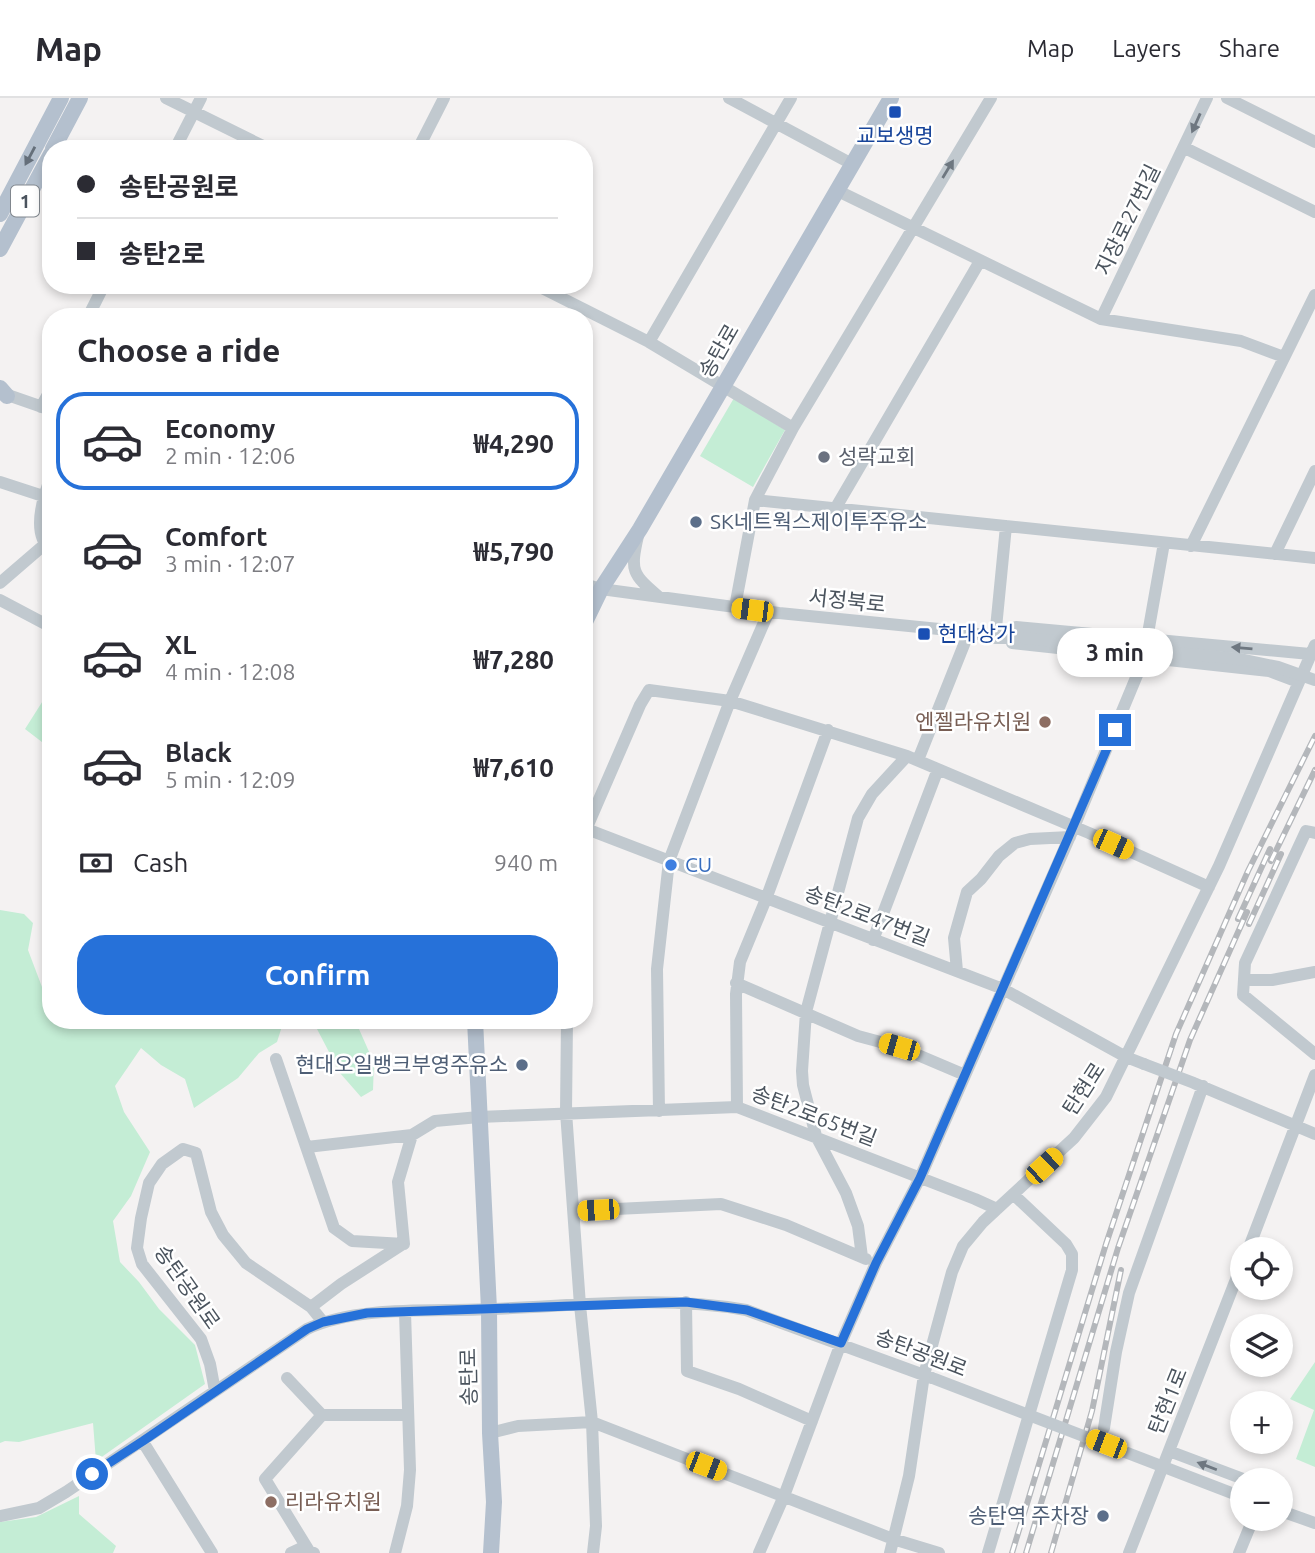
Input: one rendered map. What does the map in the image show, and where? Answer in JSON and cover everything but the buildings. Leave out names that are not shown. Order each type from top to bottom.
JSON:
[{"type":"main road","name":"1","points":[[0,214],[61,98]]},
{"type":"main road","points":[[58,140],[80,98]]},
{"type":"main road","name":"송탄로","points":[[593,605],[891,98]]},
{"type":"main road","name":"1","points":[[0,249],[42,170]]},
{"type":"main road","name":"송탄로","points":[[475,1029],[489,1309],[490,1433],[494,1502],[491,1553]]},
{"type":"street","points":[[166,98],[252,140]]},
{"type":"street","points":[[180,140],[201,98]]},
{"type":"street","points":[[423,140],[444,98]]},
{"type":"street","points":[[729,98],[852,164]]},
{"type":"street","points":[[649,342],[791,98]]},
{"type":"street","points":[[735,607],[755,500],[793,428],[991,98]]},
{"type":"street","points":[[1185,148],[1207,98]]},
{"type":"street","points":[[1227,98],[1248,102],[1315,142]]},
{"type":"street","name":"지장로27번길","points":[[1101,319],[1185,148],[1315,212]]},
{"type":"street","points":[[836,190],[1101,319],[1241,341],[1284,357]]},
{"type":"street","points":[[835,509],[981,261]]},
{"type":"street","points":[[554,294],[582,308]]},
{"type":"street","points":[[1191,546],[1315,295]]},
{"type":"street","points":[[593,314],[649,342],[793,428]]},
{"type":"street","points":[[2,392],[42,407]]},
{"type":"street","points":[[1275,554],[1315,471]]},
{"type":"street","points":[[0,482],[42,496]]},
{"type":"street","points":[[755,500],[1315,558]]},
{"type":"street","points":[[42,509],[42,539]]},
{"type":"street","points":[[995,638],[1006,526]]},
{"type":"street","points":[[640,529],[632,562],[639,580],[660,597]]},
{"type":"street","points":[[1147,639],[1164,543]]},
{"type":"street","points":[[0,583],[42,552]]},
{"type":"street","name":"서정북로","points":[[593,587],[735,607],[969,632],[995,638],[1024,638],[1239,659],[1278,667],[1315,680]]},
{"type":"street","points":[[0,600],[42,622]]},
{"type":"street","points":[[659,1111],[657,969],[669,861],[730,701],[769,611]]},
{"type":"street","points":[[995,638],[1016,627],[1147,639],[1312,649]]},
{"type":"street","points":[[862,1257],[858,1226],[846,1193],[816,1136],[803,1086],[807,1012],[858,818],[872,794],[912,758],[969,632]]},
{"type":"street","points":[[995,638],[1021,645],[1269,671],[1298,682]]},
{"type":"street","name":"탄현로","points":[[890,1553],[952,1272],[963,1247],[997,1209],[1074,1138],[1106,1097],[1209,887],[1312,649]]},
{"type":"street","points":[[760,1553],[841,1343],[876,1263],[920,1178],[1072,832],[1145,656]]},
{"type":"street","points":[[1269,671],[1283,690],[1288,706]]},
{"type":"street","points":[[593,810],[649,690],[730,701],[912,758],[1072,832],[1209,887]]},
{"type":"street","points":[[737,1107],[736,983],[740,962],[828,730]]},
{"type":"street","points":[[873,940],[938,769]]},
{"type":"street","name":"송탄2로47번길","points":[[593,831],[1003,989],[1126,1058],[1315,1134]]},
{"type":"street","points":[[1315,833],[1306,831],[1245,963],[1243,995],[1315,1054]]},
{"type":"street","points":[[957,971],[954,938],[967,892],[999,856],[1015,843],[1072,832]]},
{"type":"street","points":[[1244,980],[1272,980],[1315,972]]},
{"type":"street","points":[[736,983],[858,1036],[899,1047],[965,1075]]},
{"type":"street","points":[[567,1029],[566,1112],[580,1305],[592,1422],[596,1526],[593,1553]]},
{"type":"street","points":[[276,1059],[334,1228],[352,1241],[404,1244]]},
{"type":"street","points":[[1253,1237],[1315,1076]]},
{"type":"street","points":[[1104,1428],[1115,1352],[1129,1293],[1198,1085]]},
{"type":"street","name":"송탄2로65번길","points":[[479,1117],[737,1107],[997,1209]]},
{"type":"street","points":[[307,1147],[412,1135],[435,1121],[479,1117]]},
{"type":"street","points":[[404,1244],[398,1182],[412,1135]]},
{"type":"street","name":"송탄공원로","points":[[215,1391],[210,1364],[201,1339],[142,1264],[137,1248],[149,1183],[162,1164],[183,1149],[196,1153],[211,1212],[223,1235],[246,1263],[311,1307]]},
{"type":"street","points":[[988,1553],[1072,1270],[1072,1254],[1066,1244],[1013,1194]]},
{"type":"street","points":[[574,1211],[721,1204],[786,1225],[876,1263]]},
{"type":"street","points":[[323,1322],[311,1307],[341,1284],[404,1244]]},
{"type":"street","name":"탄현1로","points":[[1131,1550],[1230,1295]]},
{"type":"street","points":[[686,1302],[687,1371],[739,1389],[812,1421]]},
{"type":"street","name":"송탄공원로","points":[[0,1516],[39,1508],[143,1441],[284,1343],[323,1322],[367,1313],[686,1302],[747,1310],[841,1343],[1230,1492]]},
{"type":"street","points":[[395,1553],[407,1506],[410,1470],[405,1312]]},
{"type":"street","points":[[287,1378],[322,1416],[408,1415]]},
{"type":"street","points":[[292,1553],[309,1550],[265,1479],[322,1416]]},
{"type":"street","points":[[490,1433],[518,1426],[592,1422],[893,1539],[939,1553]]},
{"type":"street","points":[[143,1441],[212,1553]]},
{"type":"street","points":[[1169,1451],[1230,1474]]},
{"type":"street","points":[[1293,1515],[1315,1523]]},
{"type":"street","points":[[1239,1553],[1247,1531]]},
{"type":"green space","points":[[734,398],[785,430],[753,487],[700,456]]},
{"type":"green space","points":[[42,702],[42,742],[25,729]]},
{"type":"green space","points":[[0,910],[24,914],[33,923],[28,950],[42,987],[42,1029],[281,1029],[277,1042],[259,1053],[238,1078],[194,1108],[185,1079],[161,1065],[141,1048],[115,1086],[124,1112],[150,1152],[131,1196],[113,1221],[120,1262],[159,1309],[195,1345],[205,1384],[96,1461],[93,1423],[19,1442],[0,1443]]},
{"type":"green space","points":[[317,1029],[359,1029],[374,1063],[373,1090],[361,1097],[340,1073]]},
{"type":"green space","points":[[1315,1362],[1315,1467],[1296,1459],[1314,1410],[1293,1400],[1293,1395]]},
{"type":"green space","points":[[79,1496],[79,1514],[116,1546],[113,1553],[0,1553],[0,1522],[36,1517]]},
{"type":"railway","points":[[1012,1553],[1106,1244],[1176,1034],[1248,871],[1315,736]]},
{"type":"railway","points":[[1271,861],[1315,770]]},
{"type":"railway","points":[[1238,919],[1270,849]]},
{"type":"railway","points":[[1249,924],[1281,854]]},
{"type":"railway","points":[[1026,1553],[1118,1248],[1190,1040],[1247,912]]},
{"type":"railway","points":[[1051,1553],[1092,1411],[1121,1270]]},
{"type":"place","name":"교보생명","points":[[895,112]]},
{"type":"place","name":"성락교회","points":[[824,457]]},
{"type":"place","name":"SK네트웍스제이투주유소","points":[[696,522]]},
{"type":"place","name":"현대상가","points":[[924,634]]},
{"type":"place","name":"엔젤라유치원","points":[[1045,722]]},
{"type":"place","name":"CU","points":[[671,865]]},
{"type":"place","name":"현대오일뱅크부영주유소","points":[[522,1065]]},
{"type":"place","name":"리라유치원","points":[[271,1502]]},
{"type":"place","name":"송탄역 주차장","points":[[1103,1516]]},
{"type":"route","points":[[92,1474],[307,1329],[323,1322],[367,1313],[686,1302],[747,1310],[841,1343],[876,1263],[920,1178],[1115,730]]}]
